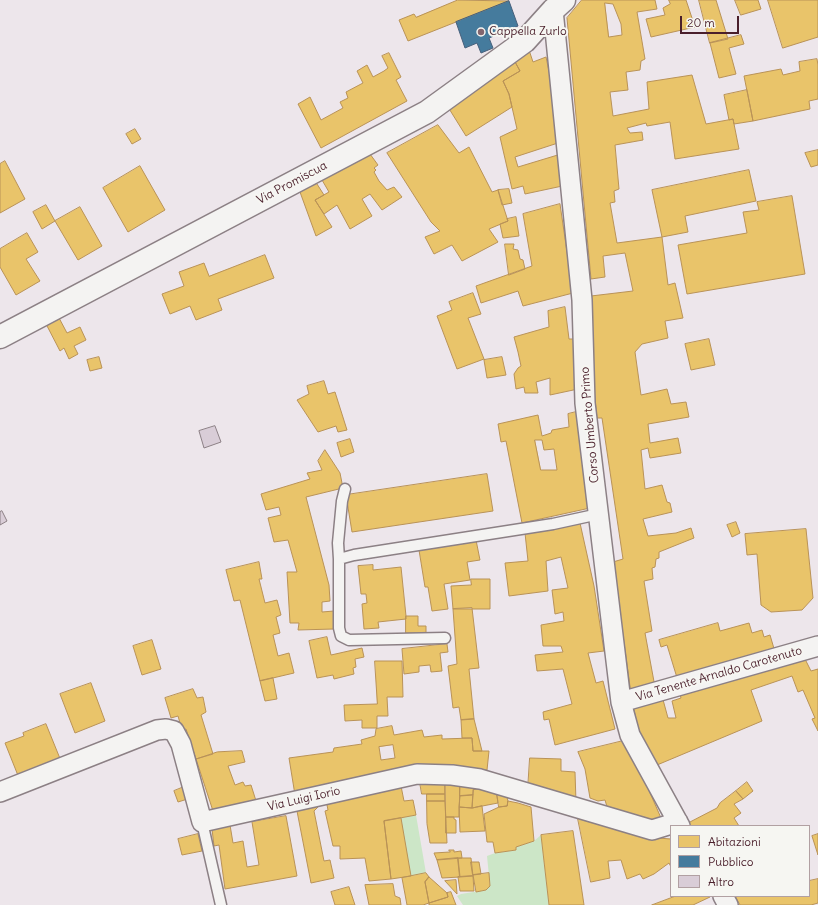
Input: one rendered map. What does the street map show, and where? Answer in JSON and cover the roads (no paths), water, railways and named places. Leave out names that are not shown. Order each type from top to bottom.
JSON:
[{"type":"street","name":"Via Promiscua","points":[[0,337],[427,112],[525,41],[559,5]]},
{"type":"street","name":"Corso Umberto Primo","points":[[559,5],[582,300],[585,403],[621,702],[630,735],[679,824]]},
{"type":"street","name":"Via Tenente Arnaldo Carotenuto","points":[[621,702],[818,646]]},
{"type":"street","points":[[0,792],[157,730],[166,729],[174,731],[181,744],[202,822]]},
{"type":"street","name":"Via Luigi Iorio","points":[[202,822],[417,774],[452,775],[480,779],[652,830],[670,826]]},
{"type":"lane","points":[[345,489],[342,501],[338,544],[339,628],[342,636],[349,640],[445,638]]},
{"type":"lane","points":[[339,559],[354,555],[553,524],[599,514]]},
{"type":"lane","points":[[202,822],[221,905]]},
{"type":"place","name":"Cappella Zurlo","points":[[481,32]]}]
